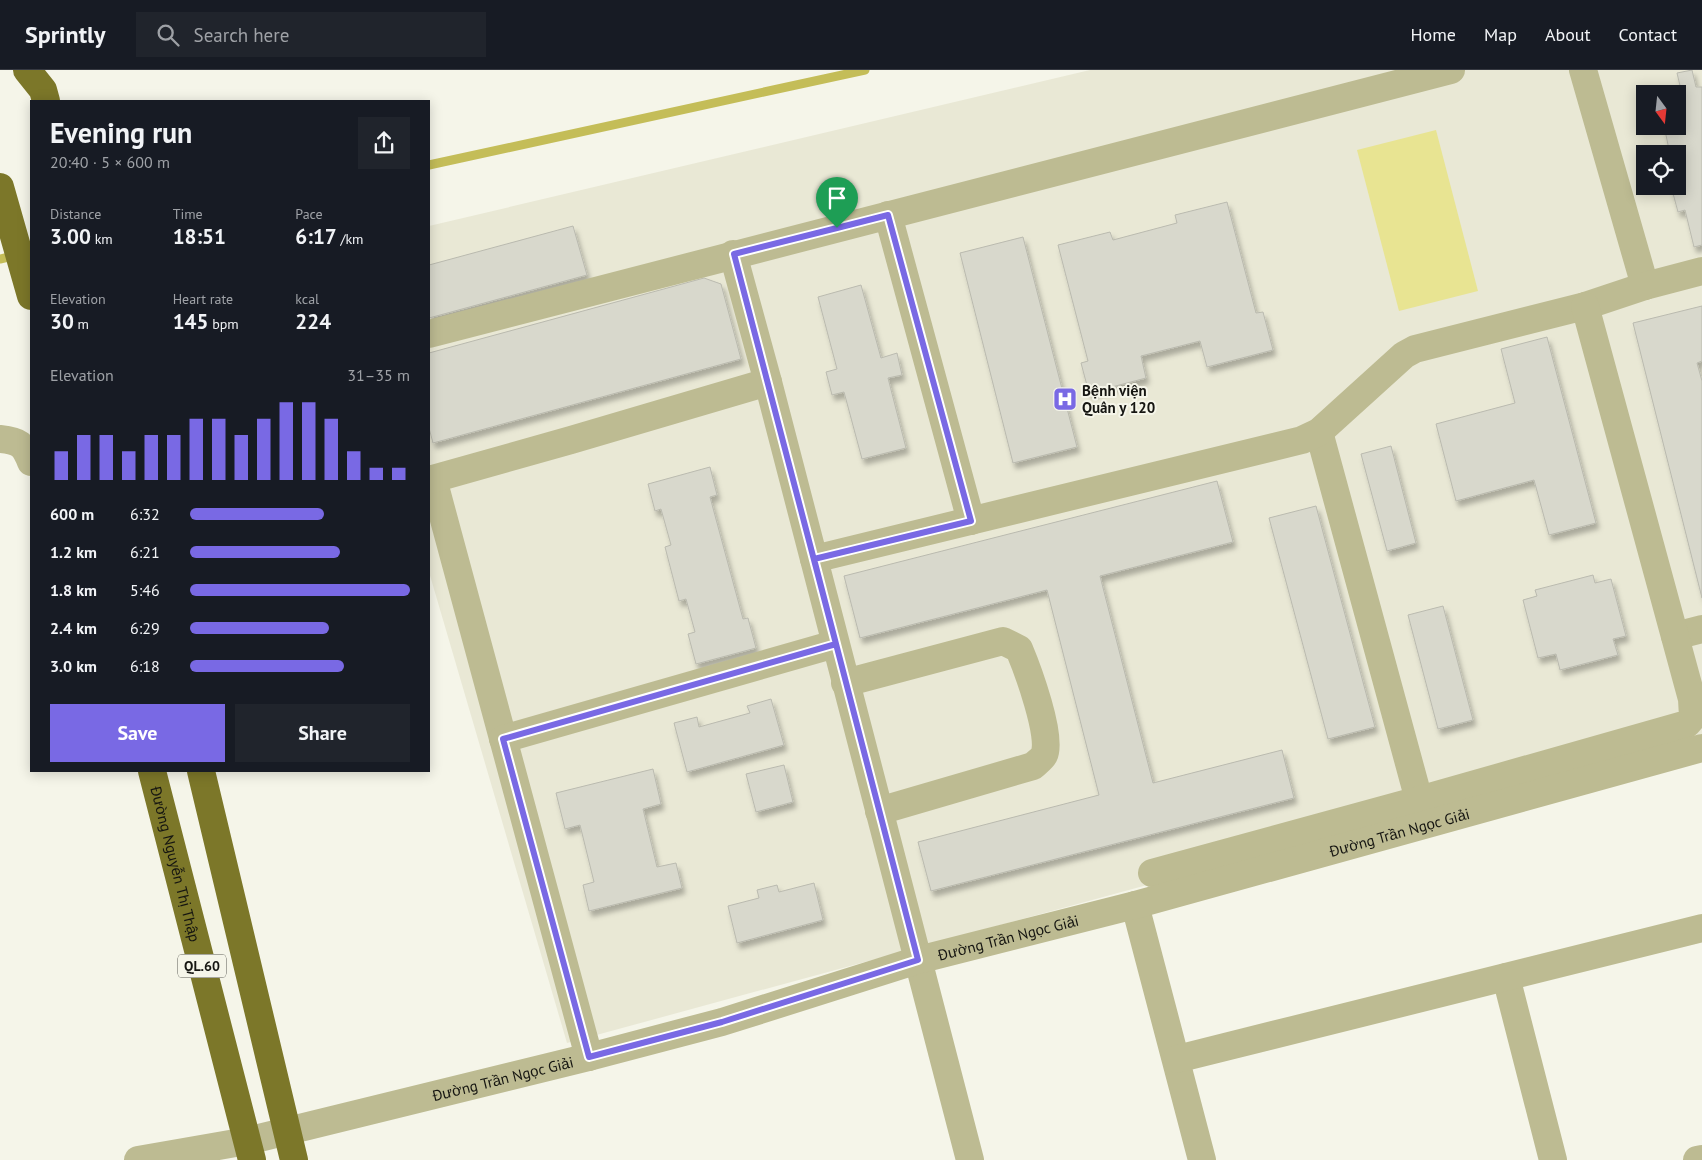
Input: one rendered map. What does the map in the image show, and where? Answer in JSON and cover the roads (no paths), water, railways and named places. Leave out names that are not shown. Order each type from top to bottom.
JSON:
[{"type":"highway","points":[[0,187],[30,290]]},
{"type":"highway","name":"Đường Nguyễn Thị Thập","points":[[152,772],[249,1150]]},
{"type":"highway","name":"QL.60","points":[[201,772],[294,1160]]},
{"type":"street","points":[[430,334],[1452,70]]},
{"type":"street","points":[[1583,70],[1646,286]]},
{"type":"street","points":[[888,215],[971,521]]},
{"type":"street","points":[[734,254],[970,1160]]},
{"type":"street","points":[[814,559],[1302,440],[1319,432],[1404,355],[1415,349],[1585,306],[1646,286],[1702,271]]},
{"type":"street","points":[[1152,873],[1687,724],[1693,717],[1692,699],[1585,306]]},
{"type":"street","points":[[589,1057],[431,480],[768,382]]},
{"type":"street","points":[[1319,432],[1419,800]]},
{"type":"street","points":[[0,439],[14,441],[25,448],[30,460]]},
{"type":"street","points":[[1675,636],[1702,629]]},
{"type":"street","points":[[845,683],[1003,641],[1019,649],[1028,673],[1046,737],[1044,754],[1033,766],[879,811]]},
{"type":"street","points":[[503,739],[836,644]]},
{"type":"street","name":"Đường Trần Ngọc Giải","points":[[138,1160],[249,1150],[287,1131],[589,1057],[722,1022],[918,960],[1135,905],[1702,748]]},
{"type":"street","points":[[1135,905],[1202,1160]]},
{"type":"street","points":[[1177,1059],[1702,928]]},
{"type":"street","points":[[1506,977],[1553,1160]]},
{"type":"street","points":[[1697,1160],[1702,1159]]},
{"type":"waterway","points":[[430,165],[865,70]]},
{"type":"waterway","points":[[0,259],[17,255]]},
{"type":"place","name":"Bệnh viện Quân y 120","points":[[1065,399]]}]
